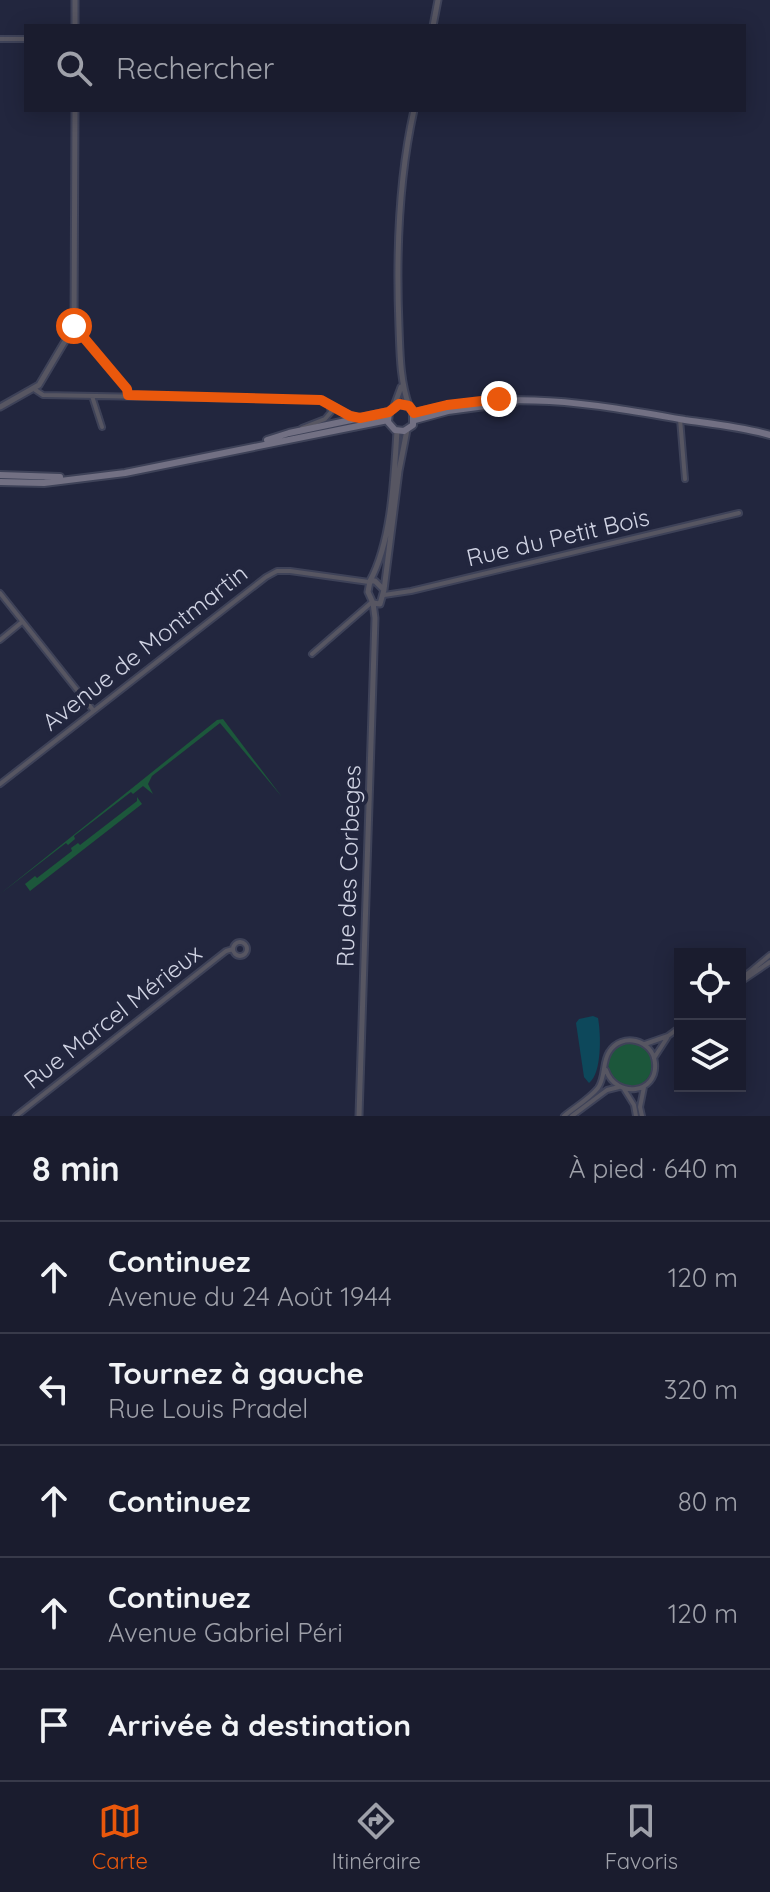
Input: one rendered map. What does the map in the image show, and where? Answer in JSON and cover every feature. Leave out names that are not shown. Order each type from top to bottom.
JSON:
[{"type":"main road","points":[[415,416],[526,400],[575,403],[768,434]]},
{"type":"main road","points":[[248,447],[289,433],[360,418],[402,404],[409,406],[415,416]]},
{"type":"main road","points":[[388,420],[392,409]]},
{"type":"main road","points":[[388,420],[397,431],[407,430],[415,416]]},
{"type":"main road","points":[[0,482],[44,483],[125,473],[388,420]]},
{"type":"main road","points":[[0,475],[76,477]]},
{"type":"street","points":[[75,0],[75,24]]},
{"type":"street","points":[[433,24],[438,0]]},
{"type":"street","points":[[0,39],[24,39]]},
{"type":"street","points":[[0,407],[34,389],[43,380],[74,326],[75,112]]},
{"type":"street","points":[[409,406],[402,386],[398,299],[400,202],[414,112]]},
{"type":"street","points":[[74,326],[127,389],[128,395]]},
{"type":"street","points":[[392,409],[402,386]]},
{"type":"street","points":[[34,389],[43,395],[317,400],[328,402],[350,416],[360,418]]},
{"type":"street","points":[[92,396],[102,427]]},
{"type":"street","points":[[289,433],[328,417],[331,412],[328,402]]},
{"type":"street","points":[[680,419],[685,479]]},
{"type":"street","name":"Rue des Corbeges","points":[[375,618],[384,593],[407,430]]},
{"type":"street","points":[[384,593],[379,584],[369,581],[381,560],[397,431]]},
{"type":"street","name":"Rue du Petit Bois","points":[[384,593],[411,591],[739,513]]},
{"type":"street","name":"Avenue de Montmartin","points":[[0,784],[277,571],[369,581]]},
{"type":"street","name":"Rue des Corbeges","points":[[359,1116],[375,618],[368,592],[369,581]]},
{"type":"street","points":[[0,593],[94,711]]},
{"type":"street","points":[[312,654],[372,602],[380,604]]},
{"type":"street","points":[[0,640],[22,622]]},
{"type":"street","name":"Rue Marcel Mérieux","points":[[16,1116],[226,951],[233,949]]},
{"type":"street","points":[[746,977],[768,961]]},
{"type":"street","points":[[645,1044],[674,1032]]},
{"type":"street","points":[[642,1116],[641,1097],[654,1073],[654,1058],[668,1036]]},
{"type":"street","points":[[564,1116],[596,1091],[606,1070],[609,1052],[617,1044],[634,1040],[645,1044],[654,1058]]},
{"type":"street","points":[[606,1070],[613,1083],[622,1088],[631,1090],[645,1085]]},
{"type":"street","points":[[572,1116],[607,1090],[622,1088]]},
{"type":"street","points":[[622,1088],[634,1105],[636,1116]]},
{"type":"green space","points":[[223,719],[282,797],[220,723],[152,776],[148,784],[153,794],[143,786],[133,794],[131,792],[74,836],[75,839],[68,845],[66,843],[0,894],[217,720]]},
{"type":"green space","points":[[137,797],[142,804],[30,891],[25,884],[137,801]]},
{"type":"green space","points":[[630,1043],[646,1049],[652,1065],[646,1081],[630,1087],[614,1081],[608,1065],[614,1049]]},
{"type":"water","points":[[598,1018],[600,1053],[596,1071],[589,1083],[584,1077],[576,1023],[579,1019]]},
{"type":"route","points":[[74,326],[127,389],[128,395],[321,400],[360,418],[389,412],[399,404],[409,406],[414,413],[447,405],[499,399]]}]
